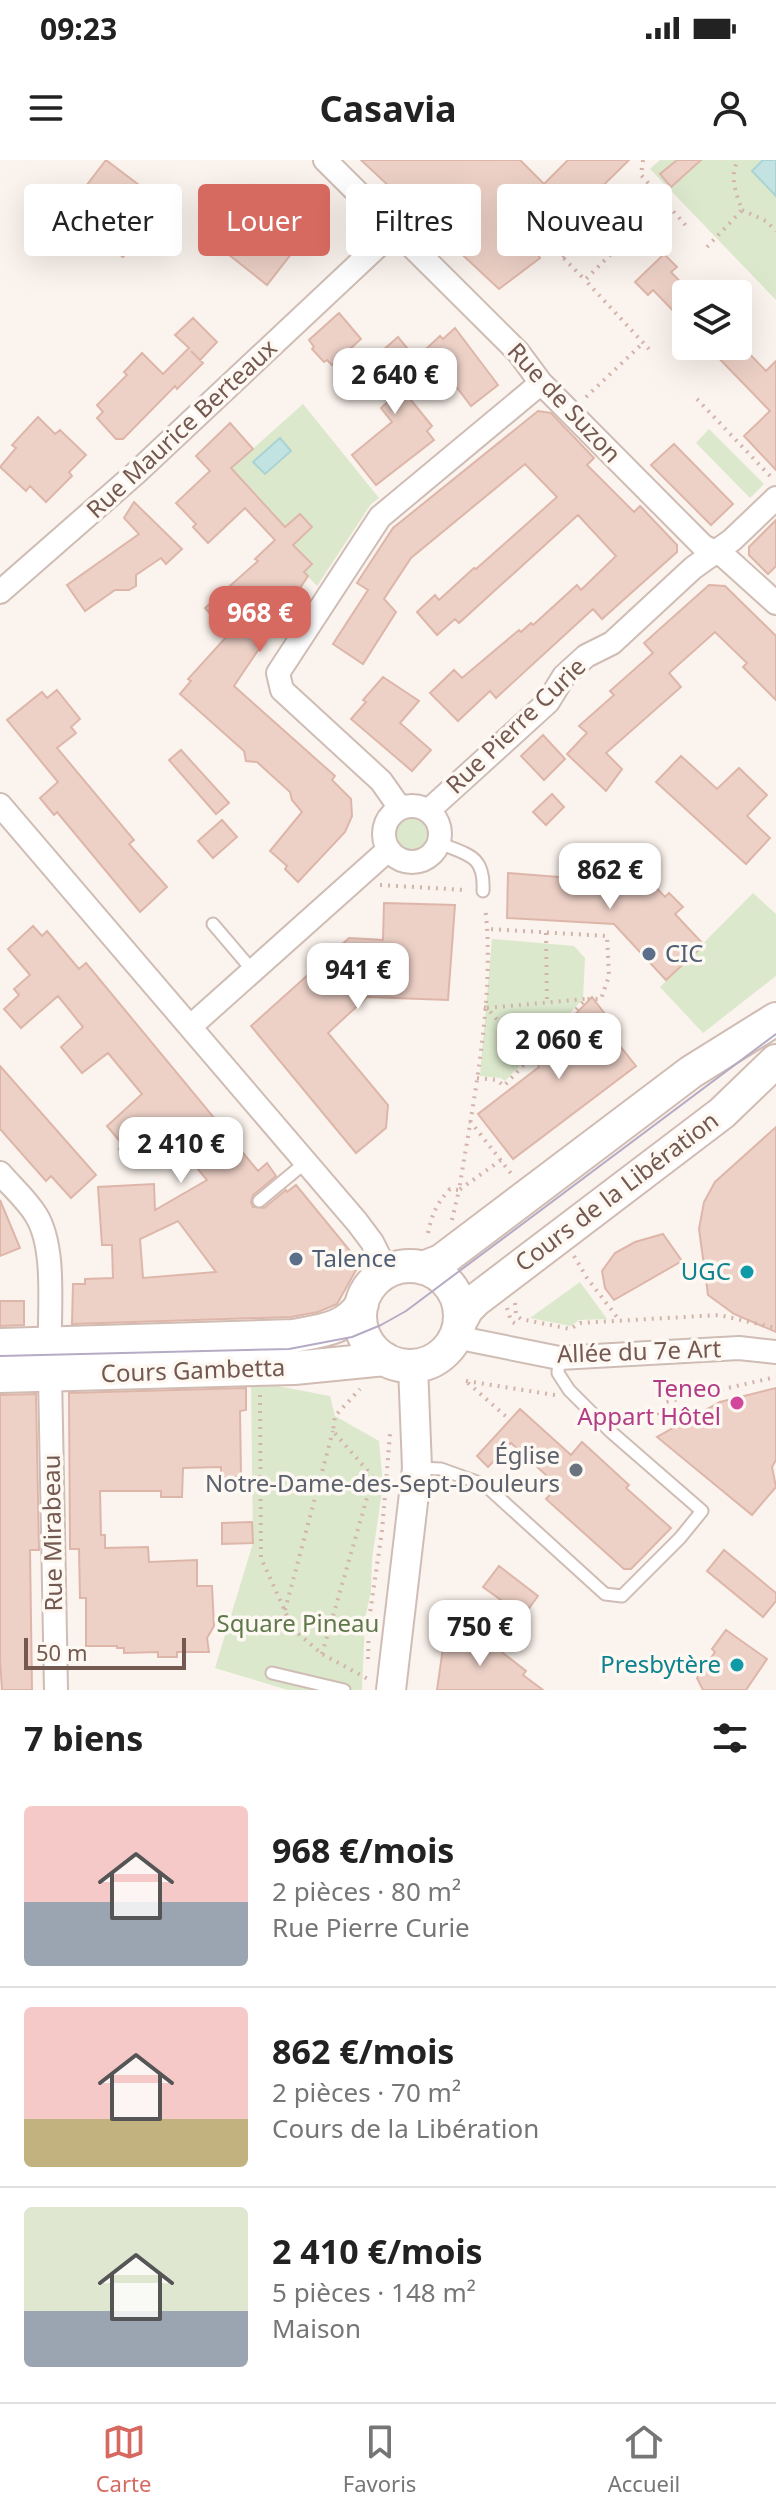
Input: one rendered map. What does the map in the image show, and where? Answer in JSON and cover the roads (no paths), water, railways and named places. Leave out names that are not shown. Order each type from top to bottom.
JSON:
[{"type":"main road","points":[[423,1268],[441,1261],[470,1240],[691,1072],[776,1019]]},
{"type":"main road","name":"Cours de la Libération","points":[[459,1329],[467,1309],[507,1291],[747,1092],[776,1061]]},
{"type":"main road","points":[[411,1266],[423,1268],[436,1273],[454,1291],[460,1311],[459,1329],[440,1357],[427,1364],[399,1363],[375,1352],[363,1333],[362,1304],[371,1285],[387,1272],[411,1266]]},
{"type":"main road","name":"Cours Gambetta","points":[[0,1376],[50,1360],[293,1336],[329,1329],[347,1321],[362,1304]]},
{"type":"main road","name":"Cours Gambetta","points":[[0,1345],[50,1360],[259,1369],[399,1363]]},
{"type":"street","name":"Rue de Suzon","points":[[325,160],[350,184]]},
{"type":"street","name":"Rue Maurice Berteaux","points":[[0,592],[136,473],[367,256]]},
{"type":"street","name":"Rue de Suzon","points":[[423,256],[518,352],[541,383],[703,546],[725,557],[776,603]]},
{"type":"street","points":[[400,808],[381,781],[289,698],[282,690],[278,673],[380,517],[541,383]]},
{"type":"street","name":"Rue Pierre Curie","points":[[428,811],[548,702],[564,676],[586,656],[612,643],[693,568],[715,552],[774,488]]},
{"type":"street","points":[[0,805],[306,1162],[372,1242],[387,1272]]},
{"type":"street","points":[[419,806],[428,811],[439,825],[439,843],[428,857],[420,861],[402,861],[388,850],[384,841],[386,822],[400,808],[419,806]]},
{"type":"street","points":[[191,1026],[388,850]]},
{"type":"street","name":"Rue Mirabeau","points":[[0,1173],[32,1210],[44,1232],[47,1250],[56,1690]]},
{"type":"street","name":"Allée du 7e Art","points":[[459,1329],[470,1340],[559,1358],[739,1348],[776,1352]]},
{"type":"street","points":[[379,1684],[417,1468],[399,1363]]},
{"type":"lane","points":[[439,843],[477,860],[484,873],[483,891]]},
{"type":"lane","points":[[213,924],[253,971]]},
{"type":"lane","points":[[259,1201],[306,1162]]},
{"type":"lane","points":[[417,1468],[441,1469],[485,1485],[605,1594],[622,1596],[680,1538],[702,1511],[610,1431],[569,1390],[558,1373],[559,1358]]},
{"type":"lane","points":[[272,1673],[344,1690]]},
{"type":"water","points":[[763,160],[776,160],[776,196],[752,171]]},
{"type":"water","points":[[280,438],[291,451],[265,474],[253,462]]},
{"type":"tram line","points":[[0,1356],[289,1349],[352,1337],[381,1325],[406,1311],[776,1034]]},
{"type":"place","name":"CIC","points":[[649,954]]},
{"type":"place","name":"Talence","points":[[296,1259]]},
{"type":"place","name":"UGC","points":[[747,1272]]},
{"type":"place","name":"Teneo Appart Hôtel","points":[[737,1403]]},
{"type":"place","name":"Église Notre-Dame-des-Sept-Douleurs","points":[[576,1470]]},
{"type":"place","name":"Presbytère","points":[[737,1665]]},
{"type":"park label","name":"Square Pineau","points":[[298,1624]]}]
